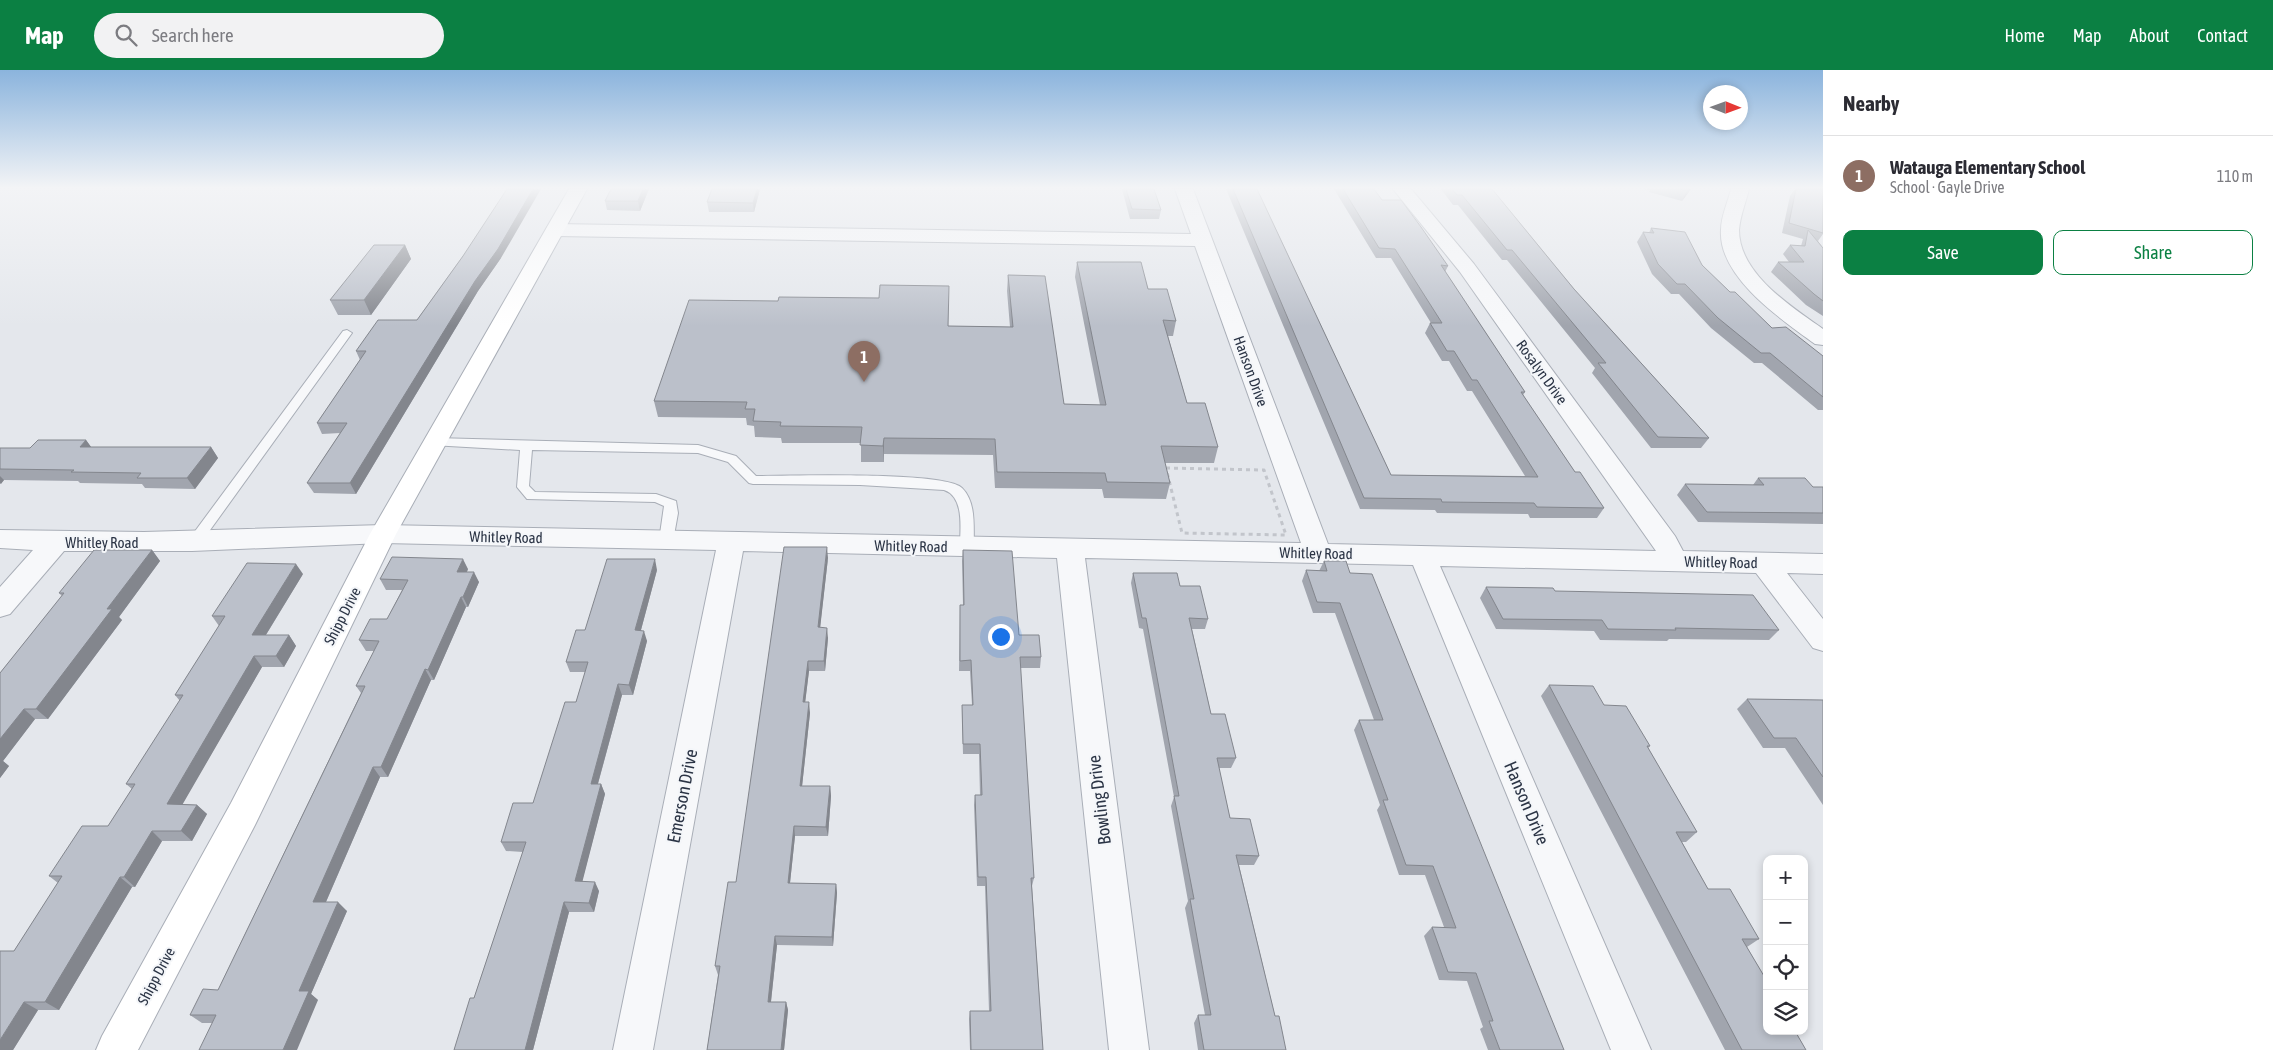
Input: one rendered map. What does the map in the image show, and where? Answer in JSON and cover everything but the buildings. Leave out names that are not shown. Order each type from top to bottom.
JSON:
[{"type":"street","name":"Shipp Drive","points":[[116,1050],[243,814],[383,534],[552,235]]},
{"type":"street","points":[[862,235],[1203,240]]},
{"type":"street","name":"Hanson Drive","points":[[1201,235],[1318,553]]},
{"type":"street","name":"Rosalyn Drive","points":[[1440,235],[1467,268],[1665,543],[1675,561]]},
{"type":"street","points":[[1731,235],[1739,262],[1751,282],[1777,307],[1823,339]]},
{"type":"street","name":"Whitley Road","points":[[0,539],[56,542],[195,541],[383,534],[731,543],[1823,564]]},
{"type":"street","points":[[0,606],[56,542]]},
{"type":"street","name":"Emerson Drive","points":[[633,1050],[731,543]]},
{"type":"street","name":"Bowling Drive","points":[[1070,549],[1128,1050]]},
{"type":"street","name":"Hanson Drive","points":[[1422,555],[1631,1050]]},
{"type":"street","points":[[1764,563],[1823,640]]},
{"type":"lane","points":[[195,541],[347,333]]},
{"type":"lane","points":[[435,442],[526,446],[698,449],[732,459],[753,480],[861,481],[936,484],[954,487],[962,496],[965,510],[967,547]]},
{"type":"lane","points":[[526,446],[523,488],[532,496],[656,498],[671,504],[666,541]]},
{"type":"path","points":[[1166,468],[1264,470],[1286,535],[1182,533],[1166,468]]},
{"type":"place","name":"Watauga Elementary School","points":[[864,382]]}]
